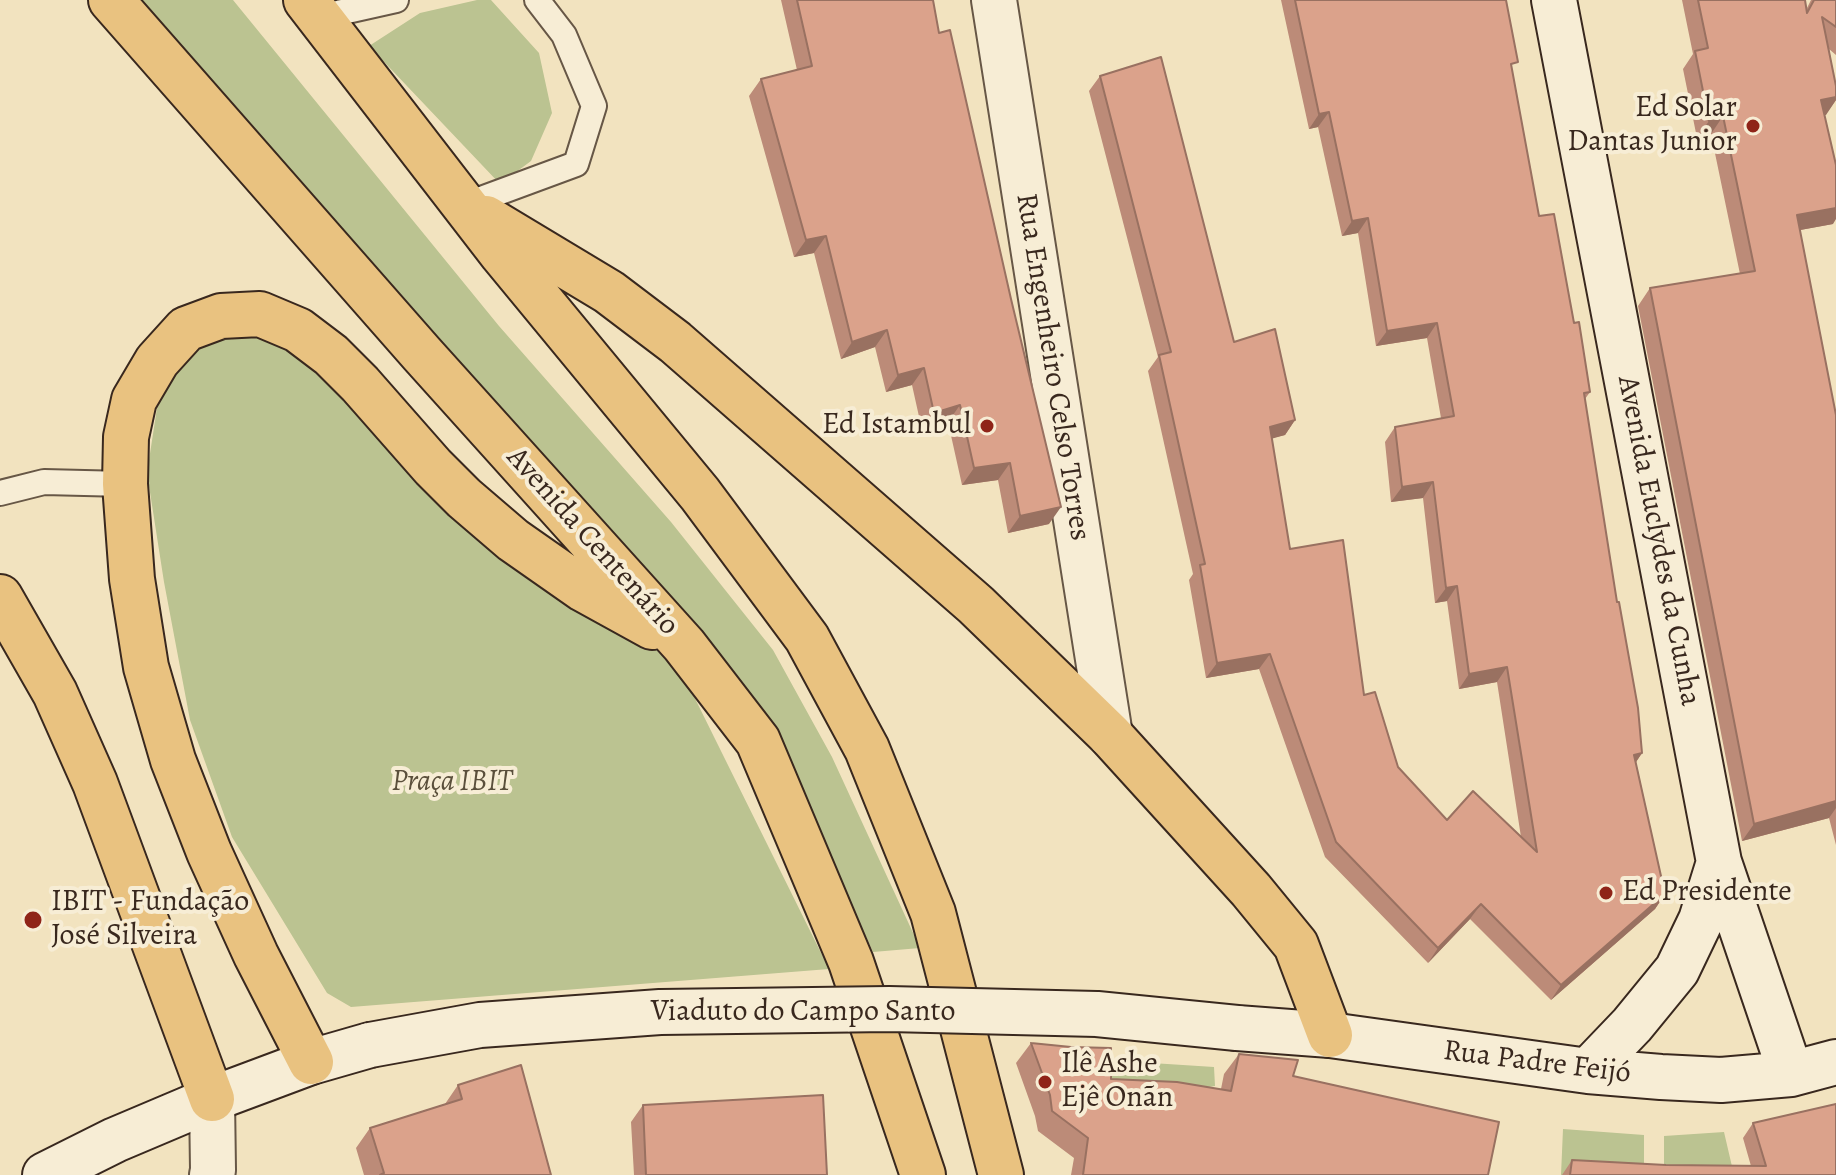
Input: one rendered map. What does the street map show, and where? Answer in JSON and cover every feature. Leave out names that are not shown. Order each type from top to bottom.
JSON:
[{"type":"main road","name":"Avenida Centenário","points":[[111,0],[422,354],[684,645],[758,741],[851,962],[923,1175]]},
{"type":"main road","name":"Rua Engenheiro Celso Torres","points":[[994,0],[1110,735]]},
{"type":"main road","name":"Avenida Euclydes da Cunha","points":[[1554,0],[1719,862],[1791,1074]]},
{"type":"main road","points":[[313,9],[502,254],[700,494],[807,638],[867,749],[933,913],[1001,1175]]},
{"type":"main road","points":[[465,205],[609,292],[675,342],[976,605],[1110,735],[1251,890],[1296,945],[1330,1035]]},
{"type":"main road","points":[[311,1062],[209,852],[173,760],[146,667],[132,579],[125,484],[126,437],[134,400],[157,361],[186,329],[221,316],[260,314],[298,330],[331,355],[433,467],[513,540],[583,589],[684,645]]},
{"type":"main road","points":[[0,597],[55,693],[95,783],[212,1099],[212,1175]]},
{"type":"main road","points":[[1588,1071],[1632,1025],[1677,970],[1701,920],[1719,862]]},
{"type":"main road","points":[[952,988],[1031,1175]]},
{"type":"main road","name":"Viaduto do Campo Santo","points":[[45,1175],[115,1140],[311,1062],[370,1045],[480,1025],[660,1012],[889,1009],[1097,1014],[1237,1028]]},
{"type":"main road","name":"Rua Padre Feijó","points":[[1237,1028],[1330,1035],[1588,1071],[1661,1077],[1721,1080],[1791,1074],[1836,1062]]},
{"type":"lane","points":[[313,9],[396,0]]},
{"type":"lane","points":[[465,205],[576,164],[594,106],[564,35],[537,0]]},
{"type":"lane","points":[[0,493],[44,482],[125,484]]},
{"type":"green space","points":[[136,0],[233,0],[499,326],[671,522],[773,650],[832,757],[920,948],[873,952],[767,722]]},
{"type":"green space","points":[[477,0],[491,0],[539,53],[552,113],[531,161],[500,184],[369,46],[420,13]]},
{"type":"green space","name":"Praça IBIT","points":[[206,321],[312,340],[550,592],[666,640],[829,969],[351,1007],[327,993],[232,837],[190,720],[164,582],[147,473],[159,395]]},
{"type":"green space","points":[[1105,1060],[1214,1067],[1215,1086],[1105,1086]]},
{"type":"green space","points":[[1563,1129],[1644,1135],[1644,1175],[1561,1175]]},
{"type":"green space","points":[[1724,1132],[1734,1175],[1664,1175],[1664,1136]]},
{"type":"building","points":[[797,0],[933,0],[939,33],[950,30],[1061,507],[1020,516],[1010,463],[974,468],[960,405],[934,413],[924,368],[898,375],[887,330],[852,342],[826,236],[806,240],[761,79],[812,66]]},
{"type":"building","points":[[1295,0],[1506,0],[1518,62],[1511,64],[1539,216],[1554,214],[1574,323],[1579,322],[1590,392],[1584,393],[1617,602],[1638,708],[1642,753],[1634,755],[1665,894],[1561,985],[1481,904],[1438,948],[1336,842],[1270,654],[1217,663],[1200,565],[1205,564],[1159,355],[1171,352],[1100,76],[1161,57],[1234,342],[1275,329],[1295,420],[1270,427],[1290,549],[1343,540],[1364,695],[1375,692],[1398,767],[1447,820],[1473,791],[1537,852],[1507,667],[1469,674],[1457,586],[1446,588],[1433,482],[1402,487],[1395,427],[1454,416],[1437,323],[1387,331],[1368,218],[1352,221],[1329,112],[1319,114]]},
{"type":"building","points":[[1698,0],[1805,0],[1807,13],[1814,0],[1836,0],[1836,27],[1822,17],[1836,97],[1821,100],[1836,165],[1836,208],[1797,215],[1836,415],[1836,801],[1754,824],[1650,288],[1755,271],[1723,116],[1709,121],[1695,51],[1708,48]]},
{"type":"building","points":[[1031,1043],[1111,1048],[1111,1079],[1177,1082],[1231,1091],[1239,1054],[1298,1060],[1293,1076],[1499,1122],[1488,1175],[1083,1175],[1088,1138],[1052,1111],[1050,1095]]},
{"type":"building","points":[[521,1065],[551,1175],[380,1175],[384,1173],[370,1128],[462,1099],[458,1085]]},
{"type":"building","points":[[823,1095],[827,1175],[646,1175],[643,1105]]},
{"type":"building","points":[[1836,1104],[1836,1175],[1570,1175],[1572,1160],[1766,1166],[1753,1123]]},
{"type":"place","name":"Ed Solar Dantas Junior","points":[[1753,126]]},
{"type":"place","name":"Ed Istambul","points":[[987,426]]},
{"type":"place","name":"Ed Presidente","points":[[1606,893]]},
{"type":"place","name":"IBIT - Fundação José Silveira","points":[[33,920]]},
{"type":"place","name":"Ilê Ashe Ejê Onãn","points":[[1045,1082]]}]
